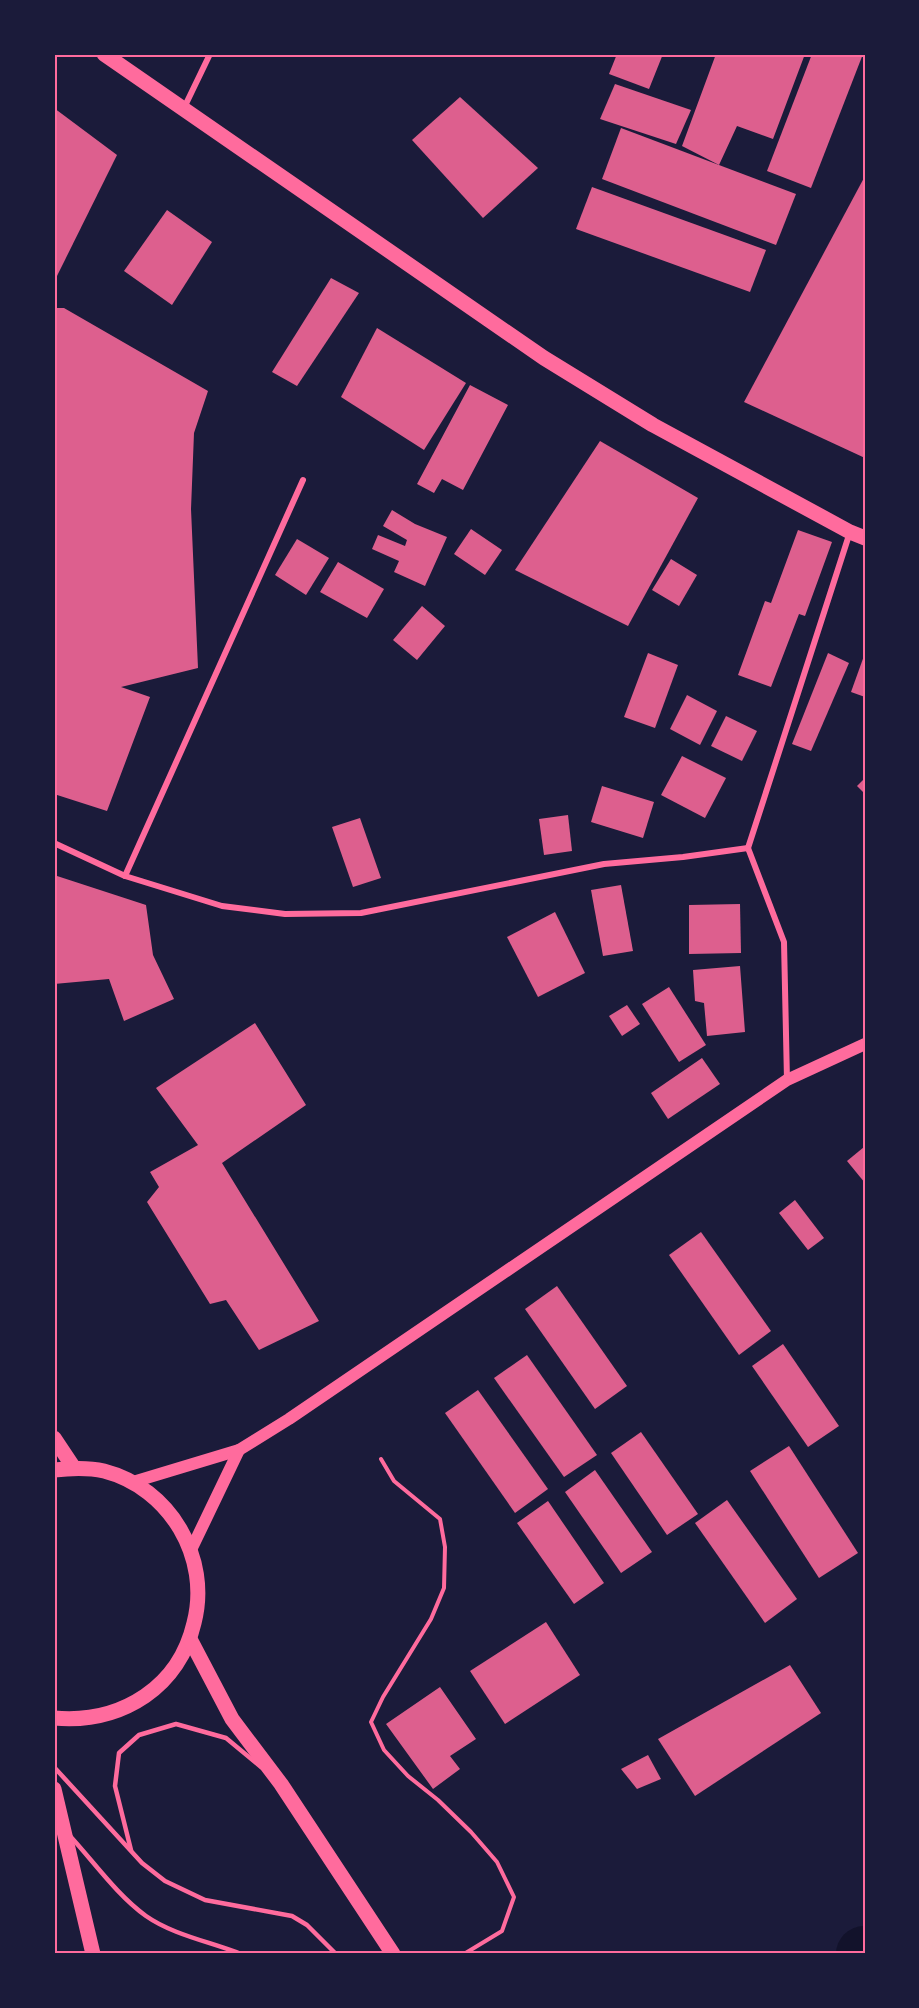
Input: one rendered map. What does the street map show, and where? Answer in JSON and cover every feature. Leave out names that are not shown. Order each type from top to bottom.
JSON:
[{"type":"main road","points":[[104,54],[544,358],[653,425],[865,538]]},
{"type":"main road","points":[[133,1482],[239,1450],[289,1419],[787,1080],[865,1044]]},
{"type":"main road","points":[[54,1438],[74,1468]]},
{"type":"main road","points":[[191,1550],[239,1450]]},
{"type":"main road","points":[[54,1470],[74,1468],[104,1471],[133,1482],[158,1500],[177,1523],[191,1550],[198,1579],[198,1610],[190,1639],[176,1666],[156,1689],[130,1706],[102,1716],[72,1720],[54,1718]]},
{"type":"main road","points":[[190,1639],[232,1719],[281,1784],[393,1954]]},
{"type":"main road","points":[[54,1789],[93,1954]]},
{"type":"street","points":[[183,110],[210,54]]},
{"type":"street","points":[[125,876],[303,480]]},
{"type":"street","points":[[787,1080],[784,942],[748,848],[850,532]]},
{"type":"street","points":[[54,843],[125,876],[222,906],[285,914],[361,913],[604,864],[748,848]]},
{"type":"lane","points":[[132,1852],[115,1786],[119,1753],[139,1735],[176,1724],[226,1738],[281,1784]]},
{"type":"lane","points":[[54,1767],[142,1863],[165,1881],[205,1900],[292,1916],[307,1925],[336,1954]]},
{"type":"lane","points":[[64,1829],[131,1903],[148,1917],[177,1931],[241,1954]]},
{"type":"path","points":[[381,1459],[394,1481],[440,1519],[445,1546],[444,1588],[431,1619],[371,1722],[384,1750],[392,1759],[471,1832],[497,1862],[514,1897],[502,1932],[464,1954]]},
{"type":"building","points":[[617,54],[663,54],[649,89],[609,74]]},
{"type":"building","points":[[716,54],[805,54],[773,139],[737,126],[719,165],[682,146]]},
{"type":"building","points":[[812,54],[863,54],[811,188],[767,171]]},
{"type":"building","points":[[615,84],[691,110],[676,144],[600,119]]},
{"type":"building","points":[[460,97],[538,168],[483,218],[412,140]]},
{"type":"building","points":[[54,108],[117,155],[54,282]]},
{"type":"building","points":[[621,128],[796,194],[776,245],[602,179]]},
{"type":"building","points":[[865,176],[865,458],[744,402]]},
{"type":"building","points":[[592,187],[766,250],[750,292],[576,229]]},
{"type":"building","points":[[167,210],[212,242],[172,305],[124,271]]},
{"type":"building","points":[[331,278],[359,293],[297,386],[272,372]]},
{"type":"building","points":[[54,308],[64,308],[208,391],[194,433],[191,509],[198,668],[121,687],[150,697],[107,811],[54,794]]},
{"type":"building","points":[[377,328],[466,383],[424,450],[341,397]]},
{"type":"building","points":[[470,385],[508,405],[463,490],[442,479],[434,493],[417,484]]},
{"type":"building","points":[[600,441],[698,498],[628,626],[515,570]]},
{"type":"building","points":[[392,510],[415,524],[447,537],[425,586],[394,572],[399,561],[372,549],[378,535],[405,546],[407,540],[383,526]]},
{"type":"building","points":[[471,529],[502,550],[485,575],[454,554]]},
{"type":"building","points":[[798,530],[832,542],[805,616],[799,614],[771,687],[738,675],[765,601],[771,603]]},
{"type":"building","points":[[297,539],[329,558],[306,595],[275,575]]},
{"type":"building","points":[[671,559],[697,575],[679,606],[652,590]]},
{"type":"building","points":[[338,562],[384,589],[367,618],[320,592]]},
{"type":"building","points":[[422,606],[445,626],[417,660],[393,640]]},
{"type":"building","points":[[648,653],[678,665],[655,728],[624,717]]},
{"type":"building","points":[[828,653],[849,663],[811,751],[792,744]]},
{"type":"building","points":[[865,653],[865,697],[851,692]]},
{"type":"building","points":[[687,695],[717,711],[700,745],[670,729]]},
{"type":"building","points":[[726,716],[757,731],[742,761],[711,746]]},
{"type":"building","points":[[682,756],[726,778],[705,818],[661,795]]},
{"type":"building","points":[[865,778],[865,794],[857,786]]},
{"type":"building","points":[[602,786],[654,802],[643,838],[591,822]]},
{"type":"building","points":[[568,815],[572,851],[544,855],[539,819]]},
{"type":"building","points":[[360,818],[381,878],[353,887],[332,827]]},
{"type":"building","points":[[54,875],[146,905],[153,955],[174,999],[124,1021],[109,979],[54,984]]},
{"type":"building","points":[[621,885],[633,951],[603,956],[591,890]]},
{"type":"building","points":[[740,904],[741,953],[689,954],[689,905]]},
{"type":"building","points":[[555,912],[585,973],[538,997],[507,937]]},
{"type":"building","points":[[740,966],[745,1032],[707,1036],[704,1003],[695,1001],[693,970]]},
{"type":"building","points":[[669,987],[706,1045],[679,1062],[642,1004]]},
{"type":"building","points":[[627,1005],[640,1024],[622,1036],[609,1016]]},
{"type":"building","points":[[255,1023],[306,1105],[222,1163],[319,1321],[259,1350],[226,1300],[210,1304],[147,1202],[159,1187],[150,1172],[198,1145],[156,1088]]},
{"type":"building","points":[[702,1058],[720,1084],[668,1119],[651,1093]]},
{"type":"building","points":[[865,1148],[865,1183],[847,1161]]},
{"type":"building","points":[[795,1200],[824,1238],[808,1250],[779,1213]]},
{"type":"building","points":[[701,1232],[771,1331],[739,1355],[669,1255]]},
{"type":"building","points":[[557,1286],[627,1386],[595,1409],[525,1309]]},
{"type":"building","points":[[783,1344],[839,1426],[808,1447],[752,1366]]},
{"type":"building","points":[[527,1355],[597,1455],[564,1477],[494,1378]]},
{"type":"building","points":[[478,1390],[548,1489],[515,1513],[445,1413]]},
{"type":"building","points":[[641,1432],[698,1514],[667,1535],[611,1453]]},
{"type":"building","points":[[789,1446],[858,1553],[819,1578],[750,1471]]},
{"type":"building","points":[[595,1470],[652,1552],[621,1573],[565,1492]]},
{"type":"building","points":[[727,1500],[797,1599],[765,1623],[695,1523]]},
{"type":"building","points":[[548,1501],[604,1583],[574,1604],[517,1523]]},
{"type":"building","points":[[546,1622],[580,1675],[505,1724],[470,1671]]},
{"type":"building","points":[[790,1665],[821,1713],[695,1796],[658,1739]]},
{"type":"building","points":[[440,1687],[476,1739],[450,1756],[460,1769],[433,1789],[386,1724]]},
{"type":"building","points":[[648,1755],[661,1779],[637,1789],[621,1769]]}]
